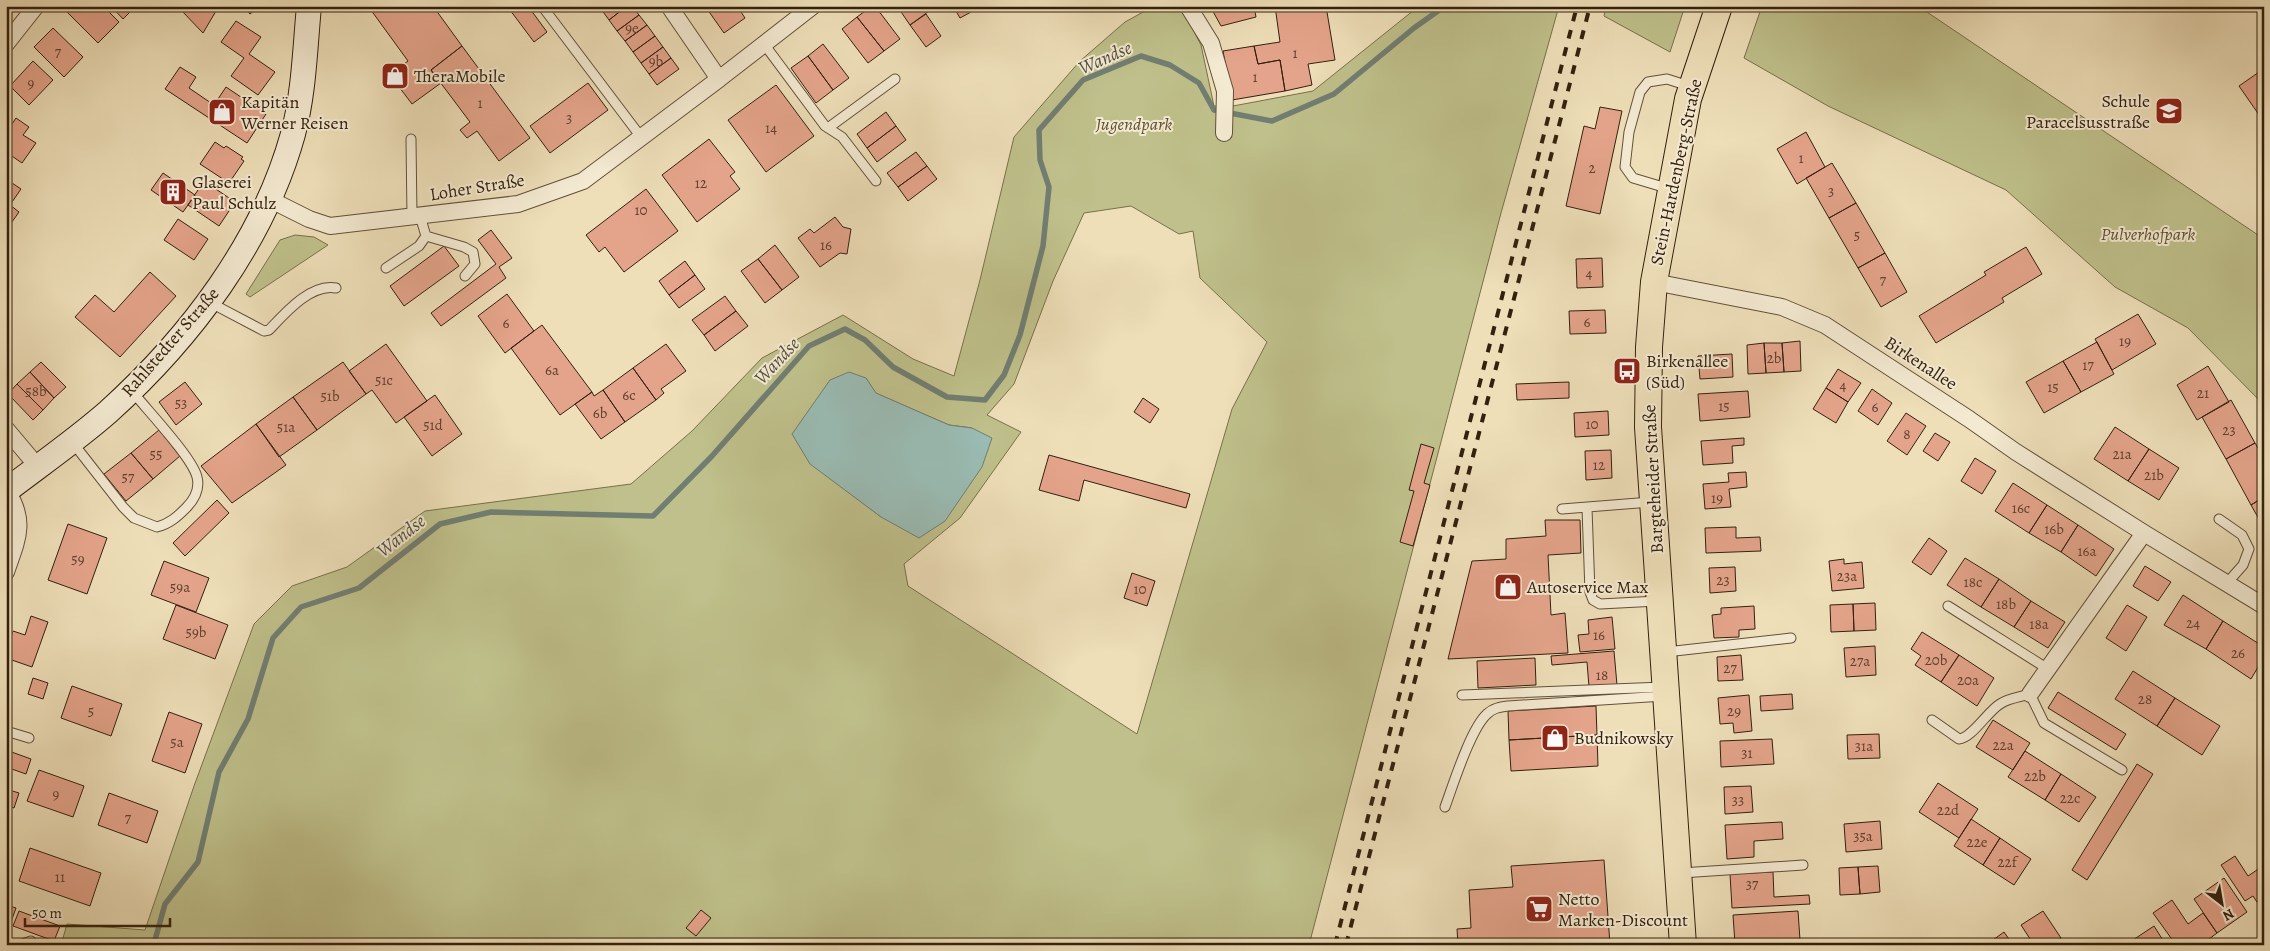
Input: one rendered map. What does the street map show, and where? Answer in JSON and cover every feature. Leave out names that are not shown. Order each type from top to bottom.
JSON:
[{"type":"main road","name":"Rahlstedter Straße","points":[[7,491],[71,441],[131,390],[208,302],[250,236],[270,199],[293,132],[299,103],[310,6]]},
{"type":"main road","name":"Stein-Hardenberg-Straße","points":[[1654,282],[1692,86],[1719,6]]},
{"type":"main road","name":"Bargteheider Straße","points":[[1654,282],[1649,347],[1648,427],[1683,945]]},
{"type":"street","points":[[6,44],[36,6]]},
{"type":"street","points":[[669,6],[720,79]]},
{"type":"street","name":"Loher Straße","points":[[270,199],[309,219],[330,226],[518,204],[583,180],[720,79],[813,6]]},
{"type":"street","points":[[1188,6],[1211,43],[1225,91],[1224,133]]},
{"type":"street","name":"Birkenallee","points":[[1654,282],[1782,307],[1825,325],[2016,452],[2264,606]]},
{"type":"street","points":[[6,428],[38,466]]},
{"type":"street","points":[[6,572],[18,536],[19,521],[16,507],[7,491]]},
{"type":"street","points":[[2030,694],[2144,533]]},
{"type":"lane","points":[[542,6],[641,137]]},
{"type":"lane","points":[[764,44],[828,128],[842,137],[876,181]]},
{"type":"lane","points":[[828,128],[895,79]]},
{"type":"lane","points":[[1671,189],[1641,181],[1629,175],[1625,167],[1631,124],[1640,92],[1648,82],[1667,79],[1692,86]]},
{"type":"lane","points":[[411,139],[416,216],[426,236],[464,246],[473,252],[475,264],[465,276]]},
{"type":"lane","points":[[386,268],[419,246],[426,236]]},
{"type":"lane","points":[[208,302],[264,331],[269,330],[298,301],[328,286],[336,288]]},
{"type":"lane","points":[[71,441],[122,507],[134,518],[157,526],[173,521],[193,501],[198,478],[187,459],[131,390]]},
{"type":"lane","points":[[1562,510],[1654,502]]},
{"type":"lane","points":[[1587,508],[1590,592],[1594,600],[1600,604],[1660,601]]},
{"type":"lane","points":[[2219,519],[2242,535],[2249,549],[2243,565],[2227,583]]},
{"type":"lane","points":[[1948,606],[2048,669]]},
{"type":"lane","points":[[1664,652],[1791,638]]},
{"type":"lane","points":[[1462,695],[1666,691]]},
{"type":"lane","points":[[1445,807],[1460,766],[1480,722],[1492,709],[1666,691]]},
{"type":"lane","points":[[1932,720],[1958,739],[1966,738],[1984,717],[2002,702],[2030,694],[2044,723],[2122,770]]},
{"type":"lane","points":[[6,731],[29,738]]},
{"type":"lane","points":[[1679,873],[1802,865]]},
{"type":"lane","points":[[20,945],[31,941]]},
{"type":"green space","name":"Jugendpark","points":[[1154,6],[1181,6],[1201,45],[1214,106],[1233,106],[1313,91],[1419,6],[1559,6],[1501,213],[1309,945],[61,945],[67,924],[145,930],[194,786],[254,624],[292,586],[347,567],[425,511],[631,484],[692,431],[762,358],[843,315],[913,359],[954,376],[980,280],[1014,137],[1080,61],[1125,22]],"holes":[[[1131,206],[1179,234],[1193,231],[1200,278],[1267,342],[1232,409],[1137,734],[908,586],[904,564],[960,518],[1021,432],[987,415],[1014,384],[1053,281],[1084,213]],[[866,378],[875,393],[949,425],[972,428],[881,517],[850,493]]]},
{"type":"green space","points":[[1606,6],[1685,6],[1670,52],[1604,16]]},
{"type":"green space","name":"Pulverhofpark","points":[[1762,6],[1918,6],[2264,239],[2264,405],[2188,328],[2115,287],[2006,190],[1828,106],[1744,58]]},
{"type":"green space","points":[[295,235],[314,237],[328,245],[250,297],[246,294],[280,240]]},
{"type":"water","points":[[849,372],[866,378],[876,393],[949,425],[972,428],[992,438],[982,467],[945,521],[919,538],[881,517],[810,464],[792,434],[830,380]]},
{"type":"building","points":[[61,6],[103,6],[119,22],[98,43]]},
{"type":"building","points":[[111,6],[136,6],[123,19]]},
{"type":"building","points":[[184,6],[219,6],[203,33],[181,10]]},
{"type":"building","points":[[243,6],[260,6],[250,14]]},
{"type":"building","points":[[368,6],[433,6],[462,46],[431,70],[441,83],[412,104],[390,75],[408,61]]},
{"type":"building","points":[[507,6],[528,6],[547,32],[534,42]]},
{"type":"building","points":[[605,6],[627,6],[609,20],[601,9]]},
{"type":"building","points":[[627,6],[632,6],[639,15],[617,31],[609,20]]},
{"type":"building","points":[[705,6],[737,6],[745,18],[724,33]]},
{"type":"building","points":[[872,6],[875,6],[900,39],[884,51],[857,17]]},
{"type":"building","points":[[897,6],[936,6],[910,25]]},
{"type":"building","points":[[953,6],[970,6],[971,12],[960,18]]},
{"type":"building","points":[[987,6],[1027,6],[988,9]]},
{"type":"building","points":[[1210,6],[1254,6],[1256,17],[1221,26]]},
{"type":"building","points":[[1275,6],[1326,6],[1335,60],[1308,64],[1312,85],[1285,91],[1280,60],[1258,64],[1254,46],[1280,42]]},
{"type":"building","points":[[926,14],[941,36],[926,47],[910,25]]},
{"type":"building","points":[[639,15],[647,25],[625,41],[617,31]]},
{"type":"building","points":[[857,17],[884,51],[868,63],[842,29]]},
{"type":"building","points":[[236,21],[261,37],[249,54],[275,72],[258,95],[231,76],[244,58],[221,42]]},
{"type":"building","points":[[647,25],[655,36],[633,52],[625,41]]},
{"type":"building","points":[[53,28],[83,57],[64,77],[34,47]]},
{"type":"building","points":[[655,36],[663,47],[641,63],[633,52]]},
{"type":"building","points":[[823,44],[849,78],[833,90],[808,56]]},
{"type":"building","points":[[462,46],[530,138],[499,161],[477,131],[467,138],[460,130],[470,122],[431,70]]},
{"type":"building","points":[[1254,46],[1258,64],[1280,60],[1285,91],[1232,100],[1223,51]]},
{"type":"building","points":[[663,47],[671,58],[649,74],[641,63]]},
{"type":"building","points":[[808,56],[833,90],[816,103],[791,68]]},
{"type":"building","points":[[671,58],[679,69],[657,85],[649,74]]},
{"type":"building","points":[[33,61],[53,80],[29,105],[10,86]]},
{"type":"building","points":[[180,67],[196,77],[189,88],[214,105],[226,87],[266,114],[247,143],[165,89]]},
{"type":"building","points":[[2262,70],[2264,72],[2264,122],[2239,86]]},
{"type":"building","points":[[588,83],[608,110],[550,153],[530,126]]},
{"type":"building","points":[[776,85],[814,136],[766,172],[728,120]]},
{"type":"building","points":[[1600,107],[1622,111],[1600,214],[1566,206],[1584,126],[1595,129]]},
{"type":"building","points":[[886,112],[896,126],[867,148],[857,134]]},
{"type":"building","points":[[16,118],[29,127],[23,135],[36,143],[22,163],[6,152],[6,133]]},
{"type":"building","points":[[896,126],[906,140],[877,162],[867,148]]},
{"type":"building","points":[[1806,132],[1825,167],[1797,184],[1777,149]]},
{"type":"building","points":[[709,139],[735,172],[730,176],[740,189],[697,222],[662,175]]},
{"type":"building","points":[[215,142],[224,148],[226,146],[243,157],[241,159],[244,161],[229,183],[200,164]]},
{"type":"building","points":[[916,152],[927,166],[898,187],[887,173]]},
{"type":"building","points":[[1832,163],[1856,203],[1829,218],[1806,178]]},
{"type":"building","points":[[927,166],[937,179],[908,201],[898,187]]},
{"type":"building","name":"Glaserei Paul Schulz","points":[[163,173],[195,195],[183,212],[151,190]]},
{"type":"building","points":[[6,179],[21,189],[10,205],[19,212],[7,229]]},
{"type":"building","points":[[204,181],[235,202],[219,226],[188,205]]},
{"type":"building","points":[[646,189],[678,231],[624,272],[605,247],[599,252],[586,235]]},
{"type":"building","points":[[1856,203],[1885,253],[1858,268],[1829,218]]},
{"type":"building","points":[[835,217],[843,227],[851,229],[847,254],[840,253],[820,267],[798,238],[810,229],[814,233]]},
{"type":"building","points":[[178,219],[208,239],[194,260],[164,240]]},
{"type":"building","points":[[491,230],[512,258],[499,267],[506,278],[441,326],[431,313],[496,264],[478,240]]},
{"type":"building","points":[[775,245],[799,277],[782,290],[758,259]]},
{"type":"building","points":[[444,246],[459,266],[404,306],[390,286]]},
{"type":"building","points":[[2026,247],[2042,274],[2002,298],[2004,302],[1936,343],[1919,316],[1986,275],[1984,272]]},
{"type":"building","points":[[1885,253],[1907,292],[1881,307],[1858,268]]},
{"type":"building","points":[[1602,258],[1603,287],[1577,288],[1576,259]]},
{"type":"building","points":[[758,259],[782,290],[765,303],[741,271]]},
{"type":"building","points":[[685,261],[695,275],[669,295],[659,281]]},
{"type":"building","points":[[150,272],[176,296],[120,357],[75,317],[95,295],[114,312]]},
{"type":"building","points":[[695,275],[705,289],[679,308],[669,295]]},
{"type":"building","points":[[507,294],[534,331],[505,353],[478,316]]},
{"type":"building","points":[[725,296],[736,311],[704,335],[692,320]]},
{"type":"building","points":[[1605,310],[1606,333],[1570,334],[1569,311]]},
{"type":"building","points":[[736,311],[748,326],[715,351],[704,335]]},
{"type":"building","points":[[2138,314],[2156,344],[2112,370],[2095,339]]},
{"type":"building","points":[[542,325],[592,392],[560,415],[511,348]]},
{"type":"building","points":[[1800,341],[1801,371],[1784,372],[1782,343]]},
{"type":"building","points":[[2097,342],[2114,374],[2081,392],[2063,361]]},
{"type":"building","points":[[1764,343],[1766,373],[1748,374],[1747,345]]},
{"type":"building","points":[[1764,343],[1782,343],[1784,372],[1766,373]]},
{"type":"building","points":[[386,344],[427,401],[396,423],[372,390],[366,394],[349,371]]},
{"type":"building","points":[[666,344],[686,371],[661,389],[664,393],[656,400],[633,368]]},
{"type":"building","points":[[1732,354],[1733,377],[1700,379],[1698,356]]},
{"type":"building","points":[[2063,361],[2081,392],[2044,413],[2026,382]]},
{"type":"building","points":[[41,362],[66,387],[54,398],[30,372]]},
{"type":"building","points":[[343,362],[366,394],[317,430],[293,397]]},
{"type":"building","points":[[2208,366],[2229,402],[2197,420],[2177,385]]},
{"type":"building","points":[[633,368],[656,400],[625,422],[603,390]]},
{"type":"building","points":[[1838,369],[1861,383],[1848,402],[1826,388]]},
{"type":"building","points":[[30,372],[54,398],[43,410],[17,384]]},
{"type":"building","points":[[185,382],[202,404],[176,425],[159,402]]},
{"type":"building","points":[[1569,382],[1569,398],[1517,400],[1516,384]]},
{"type":"building","points":[[17,384],[43,410],[33,420],[8,394]]},
{"type":"building","points":[[1826,388],[1848,402],[1836,423],[1813,409]]},
{"type":"building","points":[[1872,389],[1892,403],[1878,425],[1858,411]]},
{"type":"building","points":[[603,390],[625,422],[601,439],[575,404],[592,392],[594,396]]},
{"type":"building","points":[[1748,391],[1750,417],[1700,421],[1698,394]]},
{"type":"building","points":[[435,395],[462,434],[432,456],[404,417]]},
{"type":"building","points":[[293,397],[317,430],[279,457],[256,424]]},
{"type":"building","points":[[1143,398],[1159,409],[1150,423],[1134,412]]},
{"type":"building","points":[[2231,400],[2255,443],[2226,459],[2202,417]]},
{"type":"building","points":[[1608,411],[1609,435],[1575,437],[1574,413]]},
{"type":"building","points":[[1906,413],[1926,426],[1907,455],[1887,441]]},
{"type":"building","points":[[256,424],[286,465],[232,503],[201,466]]},
{"type":"building","points":[[2115,427],[2149,449],[2128,481],[2094,459]]},
{"type":"building","points":[[159,430],[180,456],[153,479],[131,453]]},
{"type":"building","points":[[1935,433],[1950,442],[1938,461],[1923,451]]},
{"type":"building","points":[[1744,438],[1744,445],[1732,446],[1733,463],[1703,465],[1701,441]]},
{"type":"building","points":[[2255,443],[2264,458],[2264,497],[2251,505],[2226,459]]},
{"type":"building","points":[[1421,444],[1434,448],[1424,483],[1430,485],[1413,546],[1400,542],[1414,491],[1409,490]]},
{"type":"building","points":[[2149,449],[2179,468],[2159,500],[2128,481]]},
{"type":"building","points":[[1611,450],[1612,478],[1586,480],[1585,451]]},
{"type":"building","points":[[131,453],[153,479],[126,501],[104,474]]},
{"type":"building","points":[[1049,455],[1190,494],[1186,508],[1084,480],[1079,501],[1039,490]]},
{"type":"building","points":[[1975,458],[1996,471],[1982,494],[1961,481]]},
{"type":"building","points":[[1746,472],[1747,487],[1729,489],[1731,507],[1705,509],[1703,484],[1729,482],[1728,473]]},
{"type":"building","points":[[2013,483],[2047,505],[2029,533],[1995,511]]},
{"type":"building","points":[[2264,497],[2264,528],[2251,505]]},
{"type":"building","points":[[217,500],[229,513],[185,556],[173,543]]},
{"type":"building","points":[[2047,505],[2078,525],[2061,552],[2029,533]]},
{"type":"building","name":"Autoservice Max","points":[[1545,520],[1580,520],[1581,553],[1548,555],[1551,615],[1565,613],[1568,653],[1448,659],[1472,561],[1506,559],[1506,539],[1546,536]]},
{"type":"building","points":[[68,524],[107,538],[87,594],[48,580]]},
{"type":"building","points":[[2078,525],[2114,549],[2096,576],[2061,552]]},
{"type":"building","points":[[1736,527],[1736,538],[1760,537],[1761,551],[1706,553],[1705,528]]},
{"type":"building","points":[[1929,538],[1947,551],[1931,575],[1912,562]]},
{"type":"building","points":[[1965,558],[1999,579],[1981,607],[1947,585]]},
{"type":"building","points":[[1844,559],[1844,564],[1862,562],[1864,588],[1832,591],[1829,561]]},
{"type":"building","points":[[164,561],[209,578],[196,612],[151,595]]},
{"type":"building","points":[[2145,566],[2171,582],[2158,601],[2133,586]]},
{"type":"building","points":[[1735,567],[1736,591],[1710,593],[1709,568]]},
{"type":"building","points":[[1132,573],[1155,581],[1147,606],[1124,598]]},
{"type":"building","points":[[1999,579],[2031,601],[2014,627],[1981,607]]},
{"type":"building","points":[[2183,595],[2223,621],[2206,649],[2164,625]]},
{"type":"building","points":[[2031,601],[2065,622],[2048,648],[2014,627]]},
{"type":"building","points":[[1875,603],[1876,630],[1854,631],[1853,604]]},
{"type":"building","points":[[1853,604],[1854,631],[1831,632],[1830,605]]},
{"type":"building","points":[[176,605],[228,625],[215,659],[163,639]]},
{"type":"building","points":[[2127,605],[2147,617],[2126,651],[2106,638]]},
{"type":"building","points":[[1754,606],[1755,629],[1739,630],[1739,637],[1714,638],[1712,615],[1721,614],[1721,608]]},
{"type":"building","points":[[31,616],[48,622],[32,667],[6,658],[6,650],[13,631],[25,635]]},
{"type":"building","points":[[1612,617],[1615,649],[1580,652],[1578,635],[1589,634],[1588,620]]},
{"type":"building","points":[[2223,621],[2264,647],[2264,657],[2251,679],[2206,649]]},
{"type":"building","points":[[1922,632],[1959,655],[1941,682],[1915,665],[1921,656],[1911,649]]},
{"type":"building","points":[[1875,646],[1876,675],[1846,677],[1844,648]]},
{"type":"building","points":[[1614,651],[1617,685],[1589,687],[1587,662],[1552,665],[1551,656]]},
{"type":"building","points":[[1741,655],[1743,680],[1718,681],[1717,657]]},
{"type":"building","points":[[1959,655],[1994,678],[1977,706],[1941,682]]},
{"type":"building","points":[[1535,658],[1536,685],[1478,688],[1477,661]]},
{"type":"building","points":[[2133,671],[2175,698],[2157,726],[2115,699]]},
{"type":"building","points":[[33,678],[48,683],[43,699],[28,694]]},
{"type":"building","points":[[72,686],[122,704],[111,736],[61,718]]},
{"type":"building","points":[[2058,692],[2126,734],[2116,750],[2048,708]]},
{"type":"building","points":[[1792,694],[1793,709],[1761,711],[1760,696]]},
{"type":"building","points":[[1749,695],[1752,731],[1734,733],[1733,723],[1720,724],[1718,698]]},
{"type":"building","points":[[2175,698],[2220,726],[2202,755],[2157,726]]},
{"type":"building","points":[[1596,706],[1597,735],[1509,740],[1508,711]]},
{"type":"building","points":[[169,712],[202,724],[185,773],[152,761]]},
{"type":"building","points":[[1993,720],[2030,743],[2013,770],[1976,747]]},
{"type":"building","points":[[1879,734],[1880,758],[1848,759],[1847,735]]},
{"type":"building","points":[[1597,735],[1598,766],[1511,771],[1509,740]]},
{"type":"building","points":[[1772,739],[1774,764],[1721,767],[1720,741]]},
{"type":"building","points":[[6,750],[31,759],[26,774],[6,767]]},
{"type":"building","points":[[2025,751],[2061,774],[2045,800],[2008,777]]},
{"type":"building","points":[[2137,764],[2153,774],[2087,880],[2072,870]]},
{"type":"building","points":[[39,770],[84,786],[73,817],[27,801]]},
{"type":"building","points":[[2061,774],[2096,797],[2079,822],[2045,800]]},
{"type":"building","points":[[1938,783],[1978,809],[1959,838],[1919,812]]},
{"type":"building","points":[[1751,786],[1753,812],[1725,814],[1724,787]]},
{"type":"building","points":[[6,789],[19,793],[14,808],[6,805]]},
{"type":"building","points":[[109,793],[158,811],[147,843],[98,825]]},
{"type":"building","points":[[1971,819],[2000,838],[1983,865],[1954,846]]},
{"type":"building","points":[[1880,821],[1882,849],[1846,852],[1844,824]]},
{"type":"building","points":[[1782,822],[1783,839],[1754,841],[1754,857],[1727,859],[1725,825]]},
{"type":"building","points":[[2000,838],[2031,859],[2014,885],[1983,865]]},
{"type":"building","points":[[30,848],[101,873],[90,906],[19,881]]},
{"type":"building","points":[[2235,856],[2248,876],[2263,866],[2264,898],[2257,902],[2253,896],[2245,901],[2221,865]]},
{"type":"building","name":"Netto Marken-Discount","points":[[1604,860],[1610,945],[1458,945],[1457,929],[1471,928],[1469,890],[1513,887],[1511,866]]},
{"type":"building","points":[[1878,866],[1880,892],[1860,894],[1858,867]]},
{"type":"building","points":[[1858,867],[1860,894],[1840,895],[1839,868]]},
{"type":"building","points":[[1773,872],[1774,897],[1809,895],[1810,904],[1732,908],[1730,874]]},
{"type":"building","points":[[2224,878],[2247,912],[2217,933],[2194,899]]},
{"type":"building","points":[[2172,900],[2188,924],[2203,913],[2217,933],[2201,945],[2176,945],[2153,913]]},
{"type":"building","points":[[6,905],[16,908],[6,936]]},
{"type":"building","points":[[701,910],[711,918],[696,936],[686,928]]},
{"type":"building","points":[[19,911],[60,926],[54,941],[13,926]]},
{"type":"building","points":[[1798,911],[1800,940],[1735,944],[1733,915]]},
{"type":"building","points":[[2043,911],[2061,938],[2051,945],[2034,945],[2021,925]]},
{"type":"building","points":[[2154,926],[2166,945],[2136,945],[2133,940]]},
{"type":"building","points":[[2004,932],[2013,945],[1986,945]]},
{"type":"waterway","name":"Wandse","points":[[158,945],[155,940],[165,904],[198,862],[219,772],[248,719],[273,638],[301,607],[359,588],[440,524],[491,512],[653,516],[712,456],[809,346],[845,329],[865,340],[893,367],[947,397],[985,400],[1004,375],[1020,335],[1043,246],[1049,187],[1040,160],[1039,130],[1083,80],[1141,56],[1170,65],[1199,83],[1214,110],[1272,121],[1334,94],[1414,28],[1445,6]]},
{"type":"railway","points":[[1335,945],[1577,6]]},
{"type":"railway","points":[[1346,945],[1590,6]]},
{"type":"place","name":"TheraMobile","points":[[395,76]]},
{"type":"place","name":"Schule Paracelsusstraße","points":[[2169,111]]},
{"type":"place","name":"Kapitän Werner Reisen","points":[[222,112]]},
{"type":"place","name":"Glaserei Paul Schulz","points":[[173,192]]},
{"type":"place","name":"Birkenallee (Süd)","points":[[1627,371]]},
{"type":"place","name":"Autoservice Max","points":[[1508,587]]},
{"type":"place","name":"Budnikowsky","points":[[1555,738]]},
{"type":"place","name":"Netto Marken-Discount","points":[[1539,909]]}]
